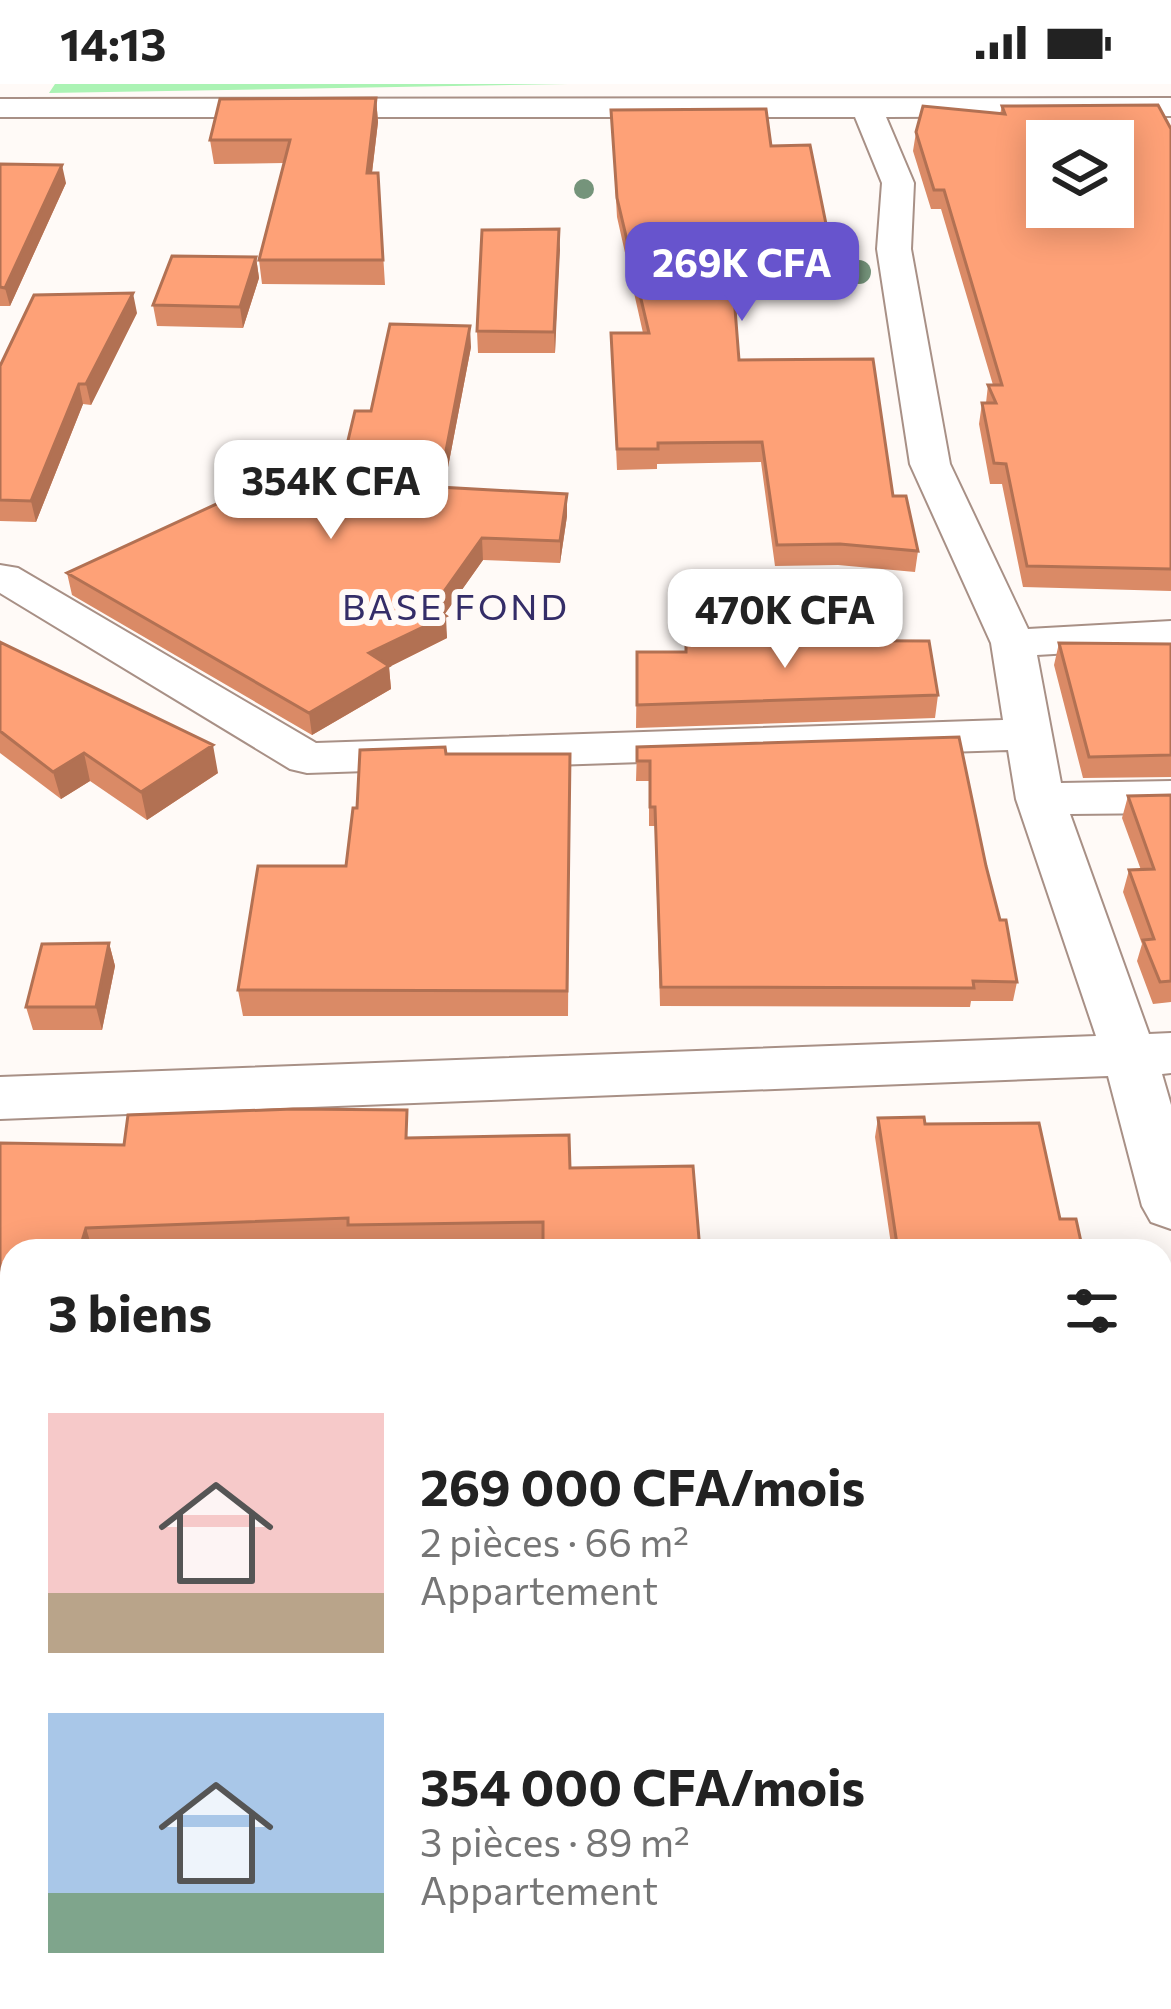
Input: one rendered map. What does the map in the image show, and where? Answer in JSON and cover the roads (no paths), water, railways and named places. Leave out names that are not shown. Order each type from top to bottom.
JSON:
[{"type":"street","points":[[4,116],[1171,107]]},
{"type":"street","points":[[868,110],[898,183],[894,249],[930,464],[1013,643],[1040,799],[1150,1053],[1171,1206]]},
{"type":"street","points":[[2,577],[307,758],[1029,734]]},
{"type":"street","points":[[1013,643],[1171,634]]},
{"type":"street","points":[[1040,799],[1171,797]]},
{"type":"street","points":[[0,1098],[1150,1053]]},
{"type":"district","name":"BASE FOND","points":[[456,607]]}]
